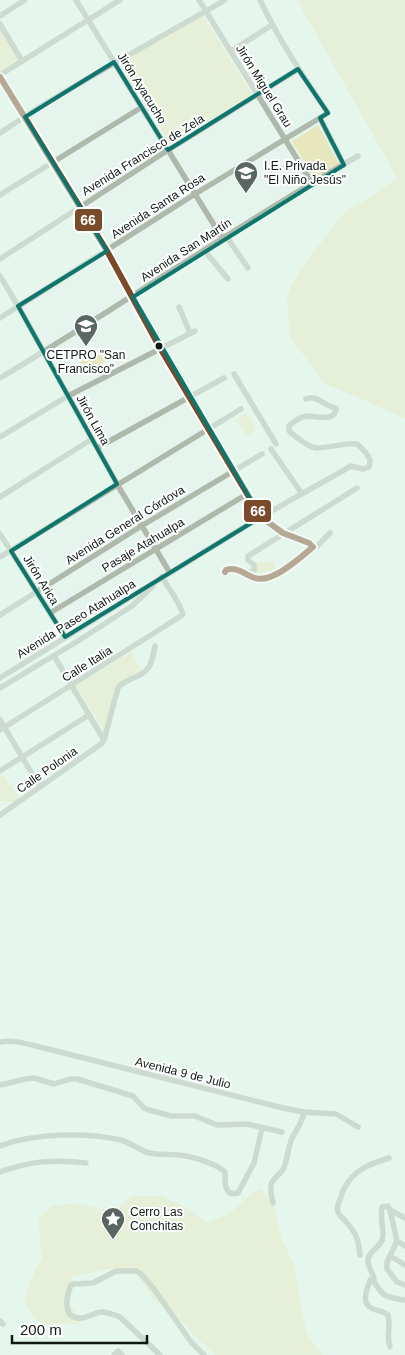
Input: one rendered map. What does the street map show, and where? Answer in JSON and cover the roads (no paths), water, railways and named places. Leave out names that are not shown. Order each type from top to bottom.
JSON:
[{"type":"street","points":[[0,16],[25,0]]},
{"type":"street","name":"Jirón Ayacucho","points":[[76,0],[195,194],[248,268]]},
{"type":"street","points":[[120,0],[0,76],[107,251],[188,397],[261,517],[284,533],[311,545],[317,546],[330,533]]},
{"type":"street","name":"Jirón Miguel Grau","points":[[199,0],[312,183]]},
{"type":"street","points":[[0,133],[114,62],[225,0]]},
{"type":"street","points":[[260,0],[272,25],[298,69]]},
{"type":"street","points":[[0,24],[22,61]]},
{"type":"street","points":[[231,51],[272,25]]},
{"type":"street","name":"Avenida Francisco de Zela","points":[[0,259],[168,150],[298,69]]},
{"type":"street","name":"Avenida Santa Rosa","points":[[0,318],[195,194],[328,113],[298,69]]},
{"type":"street","points":[[0,196],[142,107]]},
{"type":"street","points":[[320,118],[344,164]]},
{"type":"street","name":"Avenida San Martín","points":[[0,378],[224,237],[358,156]]},
{"type":"street","points":[[204,250],[228,279]]},
{"type":"street","name":"Jirón Lima","points":[[0,276],[97,448],[170,572]]},
{"type":"street","points":[[0,437],[68,396],[193,332],[179,307]]},
{"type":"street","points":[[234,374],[276,441],[276,444]]},
{"type":"street","points":[[97,448],[224,378]]},
{"type":"street","name":"Avenida Paseo Atahualpa","points":[[0,678],[261,517],[351,466],[367,469],[370,465],[369,456],[358,444],[316,448],[306,444],[290,432],[289,426],[298,419],[306,416],[329,417],[335,414],[336,409],[315,398],[310,397],[306,399]]},
{"type":"street","points":[[0,558],[241,408]]},
{"type":"street","points":[[0,497],[92,439]]},
{"type":"street","points":[[271,449],[302,494]]},
{"type":"street","name":"Avenida General Córdova","points":[[0,615],[143,525],[262,454]]},
{"type":"street","points":[[246,574],[254,571],[254,565],[248,560],[248,556],[357,488]]},
{"type":"street","name":"Pasaje Atahualpa","points":[[50,613],[247,494]]},
{"type":"street","name":"Jirón Arica","points":[[0,534],[65,637]]},
{"type":"street","points":[[225,572],[229,569],[238,570],[257,579],[263,578],[289,567],[311,545]]},
{"type":"street","name":"Avenida Paseo Atahualpa","points":[[0,688],[132,606],[162,577]]},
{"type":"street","name":"Calle Italia","points":[[2,729],[183,614],[162,577]]},
{"type":"street","points":[[104,740],[118,688],[123,683],[146,673],[155,646]]},
{"type":"street","points":[[54,656],[104,740]]},
{"type":"street","points":[[0,771],[89,715]]},
{"type":"street","points":[[0,720],[2,729],[40,787]]},
{"type":"street","name":"Calle Polonia","points":[[0,815],[104,740]]},
{"type":"street","name":"Avenida 9 de Julio","points":[[0,1042],[17,1042],[44,1048],[261,1104],[304,1112],[336,1114],[358,1127]]},
{"type":"street","points":[[0,1085],[34,1078],[54,1084],[76,1079],[128,1094],[137,1099],[144,1108],[171,1116],[195,1116],[217,1125],[239,1124],[282,1132]]},
{"type":"street","points":[[273,1203],[272,1182],[284,1168],[291,1141],[300,1126],[304,1112]]},
{"type":"street","points":[[0,1146],[17,1141],[65,1135],[123,1141],[150,1153],[189,1157],[219,1168],[226,1172],[227,1189],[230,1193],[234,1194],[238,1193],[254,1163],[262,1128]]},
{"type":"street","points":[[360,1255],[357,1235],[338,1213],[337,1208],[340,1197],[352,1177],[369,1164],[389,1158]]},
{"type":"street","points":[[0,1172],[39,1162],[86,1163]]},
{"type":"street","points":[[405,1218],[390,1210],[388,1206],[382,1207],[382,1242],[370,1253],[368,1258],[374,1276],[373,1280],[382,1294],[387,1297],[405,1300]]},
{"type":"street","points":[[390,1210],[397,1241],[387,1262],[387,1269],[397,1282],[405,1285]]},
{"type":"street","points":[[397,1241],[405,1246]]},
{"type":"street","points":[[390,1256],[405,1265]]},
{"type":"street","points":[[160,1355],[116,1315],[102,1312],[84,1318],[74,1318],[71,1316],[67,1308],[71,1285],[93,1283],[116,1271],[136,1271],[154,1289],[191,1342],[204,1355]]},
{"type":"street","points":[[373,1280],[370,1280],[365,1301],[367,1306],[388,1315],[387,1337],[390,1347]]},
{"type":"place","name":"I.E. Privada \"El Niño Jesús\"","points":[[246,194]]},
{"type":"place","name":"CETPRO \"San Francisco\"","points":[[86,347]]},
{"type":"place","name":"Cerro Las Conchitas","points":[[113,1240]]}]
